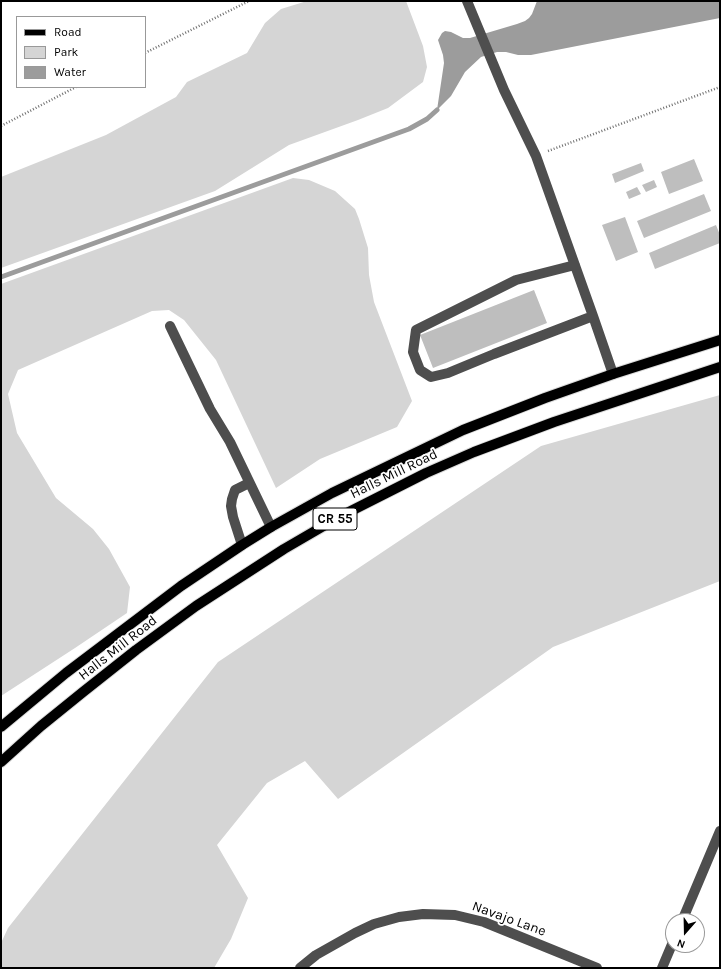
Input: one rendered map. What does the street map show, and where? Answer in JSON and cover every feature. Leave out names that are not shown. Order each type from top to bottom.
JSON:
[{"type":"main road","name":"Halls Mill Road","points":[[1,727],[120,631],[181,586],[271,527],[363,477],[463,430],[545,398],[613,374],[720,340]]},
{"type":"main road","name":"Halls Mill Road","points":[[1,762],[83,692],[136,650],[196,606],[278,552],[340,517],[419,477],[474,452],[554,422],[720,367]]},
{"type":"street","points":[[467,1],[504,90],[536,156],[613,374]]},
{"type":"street","points":[[575,265],[516,280],[416,330],[413,352],[420,370],[431,377],[442,375],[593,316]]},
{"type":"street","points":[[170,326],[210,409],[230,442],[271,527]]},
{"type":"street","points":[[242,545],[231,506],[235,490],[249,483]]},
{"type":"street","points":[[685,913],[720,831]]},
{"type":"street","name":"Navajo Lane","points":[[300,968],[316,955],[374,924],[399,917],[435,914],[455,915],[484,922],[597,968]]},
{"type":"street","points":[[662,968],[668,953]]},
{"type":"path","points":[[146,52],[249,1]]},
{"type":"path","points":[[536,156],[720,86]]},
{"type":"path","points":[[1,126],[74,88]]},
{"type":"green space","points":[[307,1],[406,1],[423,46],[427,67],[423,82],[388,108],[289,145],[215,191],[1,268],[1,177],[106,135],[176,97],[187,82],[247,53],[265,23],[281,9]]},
{"type":"green space","points":[[293,178],[309,180],[335,191],[355,209],[368,248],[369,275],[374,302],[412,401],[397,427],[320,459],[276,488],[216,360],[184,320],[169,310],[152,311],[18,370],[8,394],[17,433],[56,498],[93,529],[109,549],[130,587],[127,613],[1,696],[1,284]]},
{"type":"green space","points":[[720,395],[720,581],[553,647],[338,799],[305,761],[267,783],[217,845],[248,898],[231,939],[214,968],[1,968],[1,943],[8,928],[218,662],[541,446]]},
{"type":"water","points":[[537,1],[720,1],[720,18],[531,55],[497,52],[481,57],[465,72],[451,96],[437,110],[444,63],[438,40],[442,33],[445,31],[451,32],[463,38],[470,38],[517,24],[529,18]]},
{"type":"building","points":[[694,159],[703,181],[669,194],[661,172]]},
{"type":"building","points":[[641,163],[644,171],[615,183],[612,174]]},
{"type":"building","points":[[654,180],[657,187],[646,192],[642,185]]},
{"type":"building","points":[[637,187],[641,194],[629,199],[626,192]]},
{"type":"building","points":[[704,194],[711,211],[644,238],[637,221]]},
{"type":"building","points":[[625,217],[638,252],[616,261],[602,225]]},
{"type":"building","points":[[716,225],[720,235],[720,243],[655,269],[649,253]]},
{"type":"building","points":[[534,290],[547,323],[433,368],[420,335]]},
{"type":"waterway","points":[[1,277],[409,129],[427,119],[437,110]]}]
